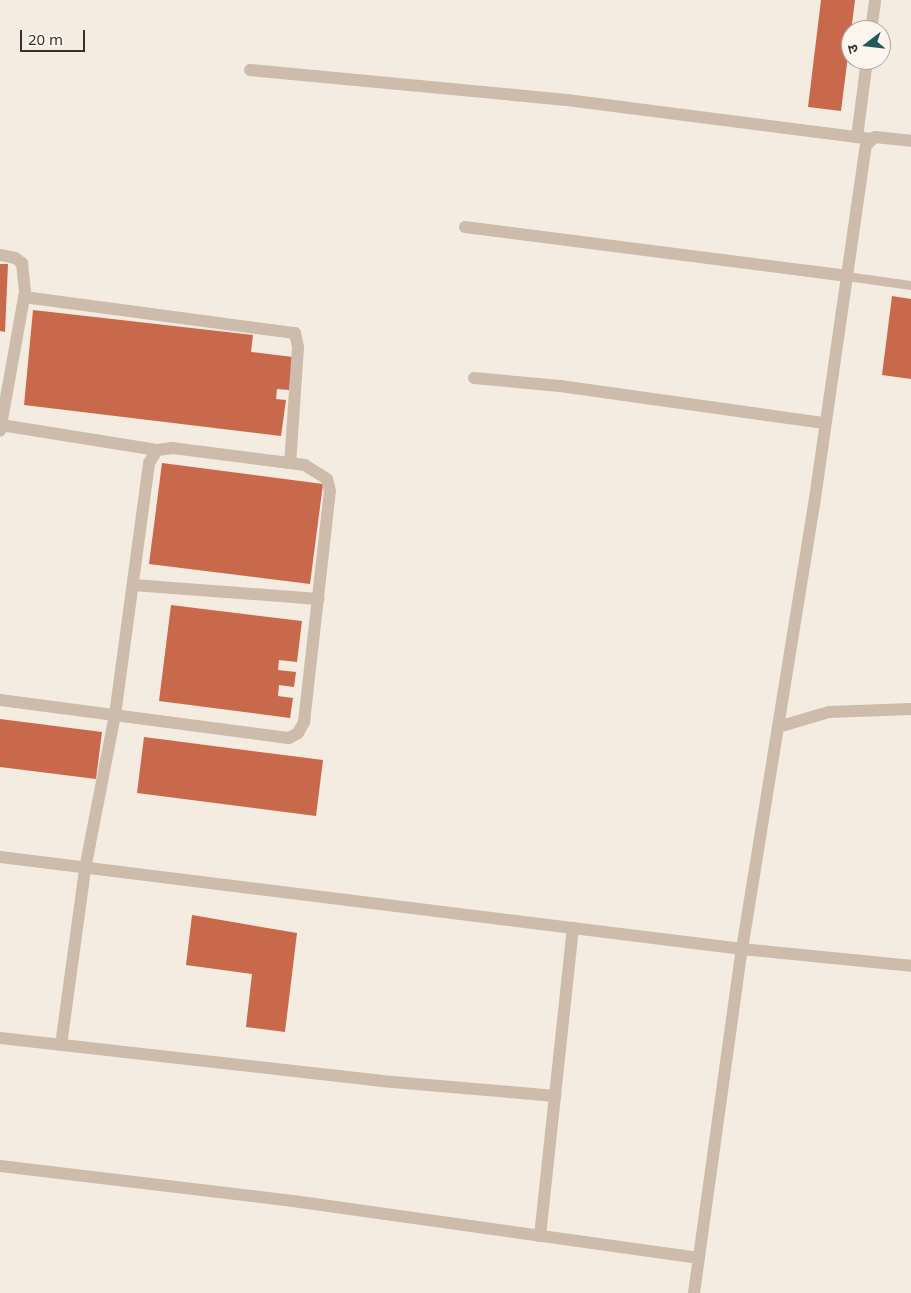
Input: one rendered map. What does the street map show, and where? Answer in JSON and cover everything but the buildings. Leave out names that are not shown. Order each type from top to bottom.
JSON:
[{"type":"street","points":[[872,20],[875,0]]},
{"type":"street","points":[[250,70],[566,100],[871,139],[911,141]]},
{"type":"street","points":[[857,137],[866,70]]},
{"type":"street","points":[[694,1293],[742,949],[778,727],[866,145],[871,139]]},
{"type":"street","points":[[465,227],[846,276]]},
{"type":"street","points":[[0,255],[15,258],[22,263],[24,297],[6,359],[1,428],[157,450],[173,448],[290,463],[318,470],[327,479],[330,490],[304,722],[298,733],[289,738],[0,700]]},
{"type":"street","points":[[24,297],[295,333],[298,347],[290,463]]},
{"type":"street","points":[[474,378],[560,386],[824,423]]},
{"type":"street","points":[[61,1045],[85,869],[115,715],[149,463],[157,450]]},
{"type":"street","points":[[133,585],[318,599]]},
{"type":"street","points":[[778,727],[829,712],[911,709]]},
{"type":"street","points":[[0,858],[742,949],[911,966]]},
{"type":"street","points":[[540,1236],[573,928]]},
{"type":"street","points":[[0,1038],[381,1081],[555,1096]]},
{"type":"street","points":[[0,1166],[699,1258]]},
{"type":"lane","points":[[846,276],[911,285]]}]
